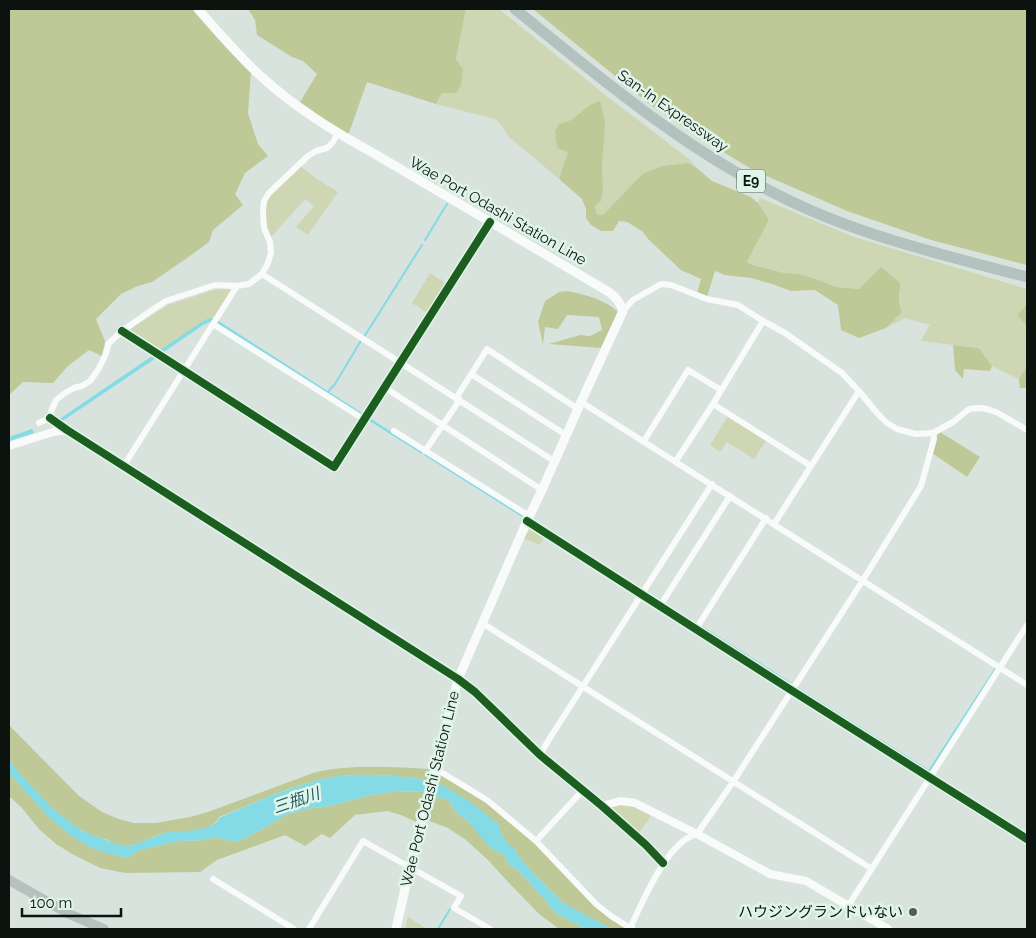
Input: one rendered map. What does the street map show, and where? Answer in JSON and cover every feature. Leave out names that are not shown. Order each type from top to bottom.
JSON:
[{"type":"highway","name":"San-In Expressway","points":[[515,9],[655,120],[701,152],[744,178],[791,202],[838,222],[888,239],[1027,277]]},
{"type":"highway","points":[[9,880],[69,914],[104,929]]},
{"type":"main road","name":"Wae Port Odashi Station Line","points":[[198,9],[264,80],[337,134],[609,292],[616,297],[623,311],[554,461],[458,679],[396,929]]},
{"type":"street","points":[[50,418],[50,412],[56,400],[65,393],[82,386],[98,370],[109,343],[122,331],[166,301],[214,285],[237,286],[249,284],[262,274],[268,263],[270,253],[270,242],[264,228],[264,200],[308,156],[316,151],[327,148],[337,134]]},
{"type":"street","points":[[122,331],[334,467],[490,222]]},
{"type":"street","points":[[262,274],[554,461]]},
{"type":"street","points":[[623,311],[633,300],[661,284],[671,285],[707,299],[738,305],[785,333],[842,373],[877,413],[887,423],[897,429],[916,434],[933,433],[953,422],[969,409],[979,408],[998,413],[1027,430]]},
{"type":"street","points":[[123,466],[237,286]]},
{"type":"street","points":[[676,461],[763,321]]},
{"type":"street","points":[[213,324],[364,420]]},
{"type":"street","points":[[426,451],[459,401],[458,395],[487,349],[644,441],[1027,685]]},
{"type":"street","points":[[644,441],[688,370],[721,390]]},
{"type":"street","points":[[471,374],[566,435]]},
{"type":"street","points":[[387,389],[542,490]]},
{"type":"street","points":[[774,524],[859,391]]},
{"type":"street","points":[[712,404],[811,466]]},
{"type":"street","points":[[39,423],[50,418]]},
{"type":"street","points":[[50,418],[458,679],[475,692],[540,756],[602,806],[646,845],[663,863]]},
{"type":"street","points":[[9,446],[53,432],[67,430]]},
{"type":"street","points":[[394,431],[660,606],[1027,839]]},
{"type":"street","points":[[435,772],[487,800],[536,841],[596,904],[632,929],[663,863],[680,844],[690,836],[697,834],[733,782],[921,486],[934,439],[933,433]]},
{"type":"street","points":[[540,756],[712,484]]},
{"type":"street","points":[[660,606],[730,496]]},
{"type":"street","points":[[696,629],[766,518]]},
{"type":"street","points":[[482,622],[872,869]]},
{"type":"street","points":[[848,906],[1027,625]]},
{"type":"street","points":[[536,841],[583,790]]},
{"type":"street","points":[[602,806],[620,801],[635,803],[770,874],[806,881],[888,929]]},
{"type":"street","points":[[309,929],[363,841],[461,896],[454,908],[490,929]]},
{"type":"street","points":[[212,878],[294,929]]},
{"type":"green space","points":[[9,9],[194,9],[251,72],[248,113],[258,144],[268,156],[245,173],[235,194],[243,205],[213,230],[209,242],[152,282],[121,294],[96,319],[105,341],[102,356],[89,350],[68,366],[53,383],[23,382],[9,395]]},
{"type":"green space","points":[[248,9],[466,9],[456,59],[463,69],[461,85],[456,93],[442,93],[436,104],[367,82],[349,133],[346,135],[300,102],[317,74],[303,61],[292,57],[257,35],[255,20]]},
{"type":"green space","points":[[466,9],[499,9],[609,98],[689,159],[698,169],[687,163],[662,166],[642,174],[603,215],[597,214],[595,206],[601,200],[603,188],[602,163],[604,143],[590,105],[571,120],[559,124],[568,152],[559,179],[508,136],[495,119],[436,104],[442,92],[463,69],[456,59]]},
{"type":"green space","points":[[533,9],[1027,9],[1027,265],[931,240],[847,211],[753,170],[700,138],[648,103]]},
{"type":"green space","points":[[600,101],[605,121],[602,163],[603,188],[601,201],[595,206],[597,214],[603,215],[642,174],[662,166],[688,163],[712,181],[751,197],[758,203],[769,220],[747,262],[784,273],[799,274],[836,287],[859,289],[881,267],[900,283],[899,302],[902,312],[886,328],[859,338],[841,330],[838,305],[815,290],[791,291],[751,278],[725,275],[715,271],[707,297],[697,293],[701,279],[681,270],[642,231],[627,222],[619,221],[613,231],[601,231],[591,225],[586,218],[586,209],[582,199],[559,179],[568,152],[557,148],[555,131],[559,124],[571,120],[590,105]]},
{"type":"green space","points":[[300,166],[338,192],[308,235],[296,227],[314,206],[305,199],[271,237],[266,223],[267,198]]},
{"type":"green space","points":[[760,198],[854,237],[1027,289],[1027,304],[1017,315],[1027,326],[1027,366],[1019,379],[992,366],[979,348],[921,341],[930,324],[905,318],[886,328],[902,312],[899,302],[900,294],[881,267],[859,289],[836,287],[799,274],[784,273],[747,262],[769,220],[758,203]]},
{"type":"green space","points":[[430,273],[447,284],[429,314],[412,303]]},
{"type":"green space","points":[[217,289],[232,290],[214,319],[203,321],[157,352],[127,331],[168,305]]},
{"type":"green space","points":[[568,291],[601,301],[618,312],[601,348],[549,344],[580,335],[590,336],[602,330],[599,317],[567,315],[558,329],[545,327],[543,344],[538,322],[545,301],[559,292]]},
{"type":"green space","points":[[1027,304],[1027,326],[1017,315]]},
{"type":"green space","points":[[953,345],[979,348],[992,366],[990,371],[964,369],[963,379],[955,370]]},
{"type":"green space","points":[[1027,366],[1027,388],[1020,388],[1019,379]]},
{"type":"green space","points":[[728,416],[766,441],[754,459],[727,442],[720,452],[710,445]]},
{"type":"green space","points":[[940,432],[980,457],[967,477],[932,453]]},
{"type":"green space","points":[[530,530],[545,536],[540,545],[523,538]]},
{"type":"green space","points":[[9,725],[79,796],[102,812],[134,823],[156,823],[190,817],[313,773],[327,770],[371,767],[430,769],[427,780],[365,775],[340,776],[313,781],[272,795],[219,817],[204,829],[164,833],[134,845],[123,846],[91,835],[74,826],[31,788],[10,759],[8,747]]},
{"type":"green space","points":[[9,773],[56,823],[92,848],[127,858],[140,850],[179,841],[205,840],[215,837],[237,842],[285,815],[311,808],[324,807],[395,791],[424,792],[416,822],[387,811],[355,815],[330,838],[322,834],[305,846],[285,835],[217,860],[200,872],[125,873],[100,868],[56,844],[39,829],[9,796]]},
{"type":"green space","points":[[440,773],[493,807],[526,834],[593,903],[630,929],[610,928],[563,903],[532,872],[515,849],[509,845],[499,829],[437,782]]},
{"type":"green space","points":[[434,797],[446,799],[450,802],[454,810],[470,823],[492,849],[503,854],[509,865],[519,871],[557,914],[588,929],[559,929],[539,914],[488,860],[466,840],[448,828],[427,820]]},
{"type":"green space","points":[[629,804],[651,816],[638,834],[608,807]]},
{"type":"green space","points":[[408,917],[427,929],[405,929]]},
{"type":"water","points":[[210,318],[214,319],[161,354],[157,352],[203,321]]},
{"type":"water","points":[[217,320],[365,415],[362,417],[215,323]]},
{"type":"water","points":[[155,354],[159,356],[61,422],[58,420]]},
{"type":"water","points":[[368,417],[423,452],[422,454],[368,420]]},
{"type":"water","points":[[32,429],[34,433],[9,441],[9,437]]},
{"type":"water","points":[[425,453],[523,515],[522,517],[424,455]]},
{"type":"water","name":"三瓶川","points":[[9,757],[14,767],[52,808],[82,831],[122,846],[130,846],[167,832],[199,830],[213,825],[219,818],[272,795],[327,778],[377,775],[427,780],[424,792],[395,791],[285,815],[237,842],[215,837],[205,840],[179,841],[140,850],[127,858],[90,847],[56,824],[9,773]]},
{"type":"water","points":[[437,782],[469,801],[499,824],[503,837],[515,849],[532,872],[563,903],[610,928],[616,929],[588,929],[557,914],[519,871],[509,865],[503,854],[492,849],[470,823],[454,810],[450,802],[446,799],[434,797]]},
{"type":"waterway","points":[[425,240],[447,204]]},
{"type":"waterway","points":[[364,337],[422,245]]},
{"type":"waterway","points":[[327,393],[335,384],[362,339]]},
{"type":"waterway","points":[[702,627],[790,683]]},
{"type":"waterway","points":[[797,688],[929,771],[996,668]]},
{"type":"waterway","points":[[438,929],[450,909]]},
{"type":"cycle path","points":[[122,331],[334,467],[490,222]]},
{"type":"cycle path","points":[[50,418],[458,679],[475,692],[540,755],[646,845],[663,863]]},
{"type":"cycle path","points":[[527,521],[1027,839]]},
{"type":"place","name":"ハウジングランドいない","points":[[913,912]]}]
